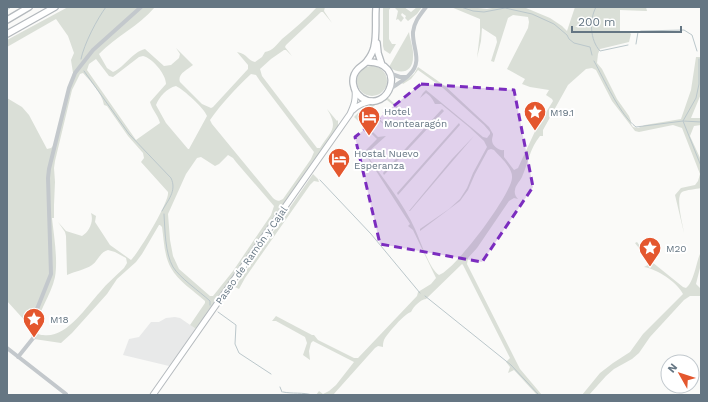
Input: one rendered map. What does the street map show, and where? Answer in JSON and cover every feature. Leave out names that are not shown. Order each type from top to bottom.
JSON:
[{"type":"highway","points":[[7,20],[29,7]]},
{"type":"highway","points":[[7,34],[55,7]]},
{"type":"highway","points":[[372,7],[376,28]]},
{"type":"highway","points":[[375,53],[359,67],[353,80],[357,94],[364,99],[373,101],[383,97],[390,89],[391,78],[389,72],[382,65],[375,53],[377,7]]},
{"type":"highway","points":[[366,62],[382,65]]},
{"type":"main road","points":[[350,114],[355,104],[355,90]]},
{"type":"main road","points":[[350,114],[357,106],[373,101]]},
{"type":"main road","name":"Paseo de Ramón y Cajal","points":[[153,395],[350,114]]},
{"type":"street","points":[[18,357],[34,336],[32,324],[51,274],[48,178],[68,88],[79,67],[93,50],[141,7]]},
{"type":"street","points":[[390,89],[409,76],[414,70],[417,59],[413,39],[414,26],[417,19],[426,7]]},
{"type":"street","points":[[389,72],[400,77],[409,76]]},
{"type":"street","points":[[7,348],[66,394]]},
{"type":"highlighted area","points":[[421,84],[514,90],[533,187],[482,262],[380,244],[355,137]]},
{"type":"shaded area","points":[[68,7],[155,7],[99,54],[107,68],[113,72],[121,67],[136,53],[145,49],[164,66],[171,65],[179,58],[180,54],[176,48],[193,65],[181,74],[179,79],[180,82],[202,104],[211,108],[248,69],[248,65],[237,52],[255,62],[262,57],[265,52],[275,47],[317,7],[325,7],[324,11],[332,23],[323,12],[321,12],[286,45],[285,47],[292,56],[284,50],[260,69],[262,76],[317,148],[320,148],[332,129],[333,121],[327,109],[337,121],[338,120],[338,127],[196,329],[190,325],[205,301],[182,282],[171,268],[167,258],[162,227],[160,225],[136,262],[117,279],[107,294],[61,343],[34,339],[26,322],[7,301],[7,98],[22,107],[29,115],[47,149],[51,148],[54,145],[73,73],[71,60],[74,53],[68,36],[56,19],[7,47],[7,40]],"holes":[[[139,57],[147,57],[154,63],[164,76],[166,84],[150,102],[160,123],[136,140],[87,70],[89,64],[96,59],[109,76],[113,77]],[[83,73],[99,92],[104,105],[107,106],[128,136],[143,153],[144,158],[141,162],[168,192],[159,215],[147,237],[131,260],[110,245],[95,222],[96,216],[91,213],[92,220],[90,226],[87,232],[82,236],[66,231],[58,222],[66,236],[67,275],[89,267],[105,251],[108,250],[126,258],[127,263],[75,321],[60,332],[51,335],[42,335],[36,331],[37,324],[53,284],[56,270],[52,218],[54,218],[54,168],[72,90],[80,74]],[[251,74],[256,75],[314,152],[311,159],[283,199],[280,201],[273,198],[210,120],[235,90]],[[176,86],[180,88],[202,108],[207,116],[189,149],[166,123],[156,105],[164,93]],[[228,155],[233,158],[274,206],[271,215],[233,271],[213,296],[210,296],[179,269],[173,256],[168,214],[186,174],[197,158],[201,157],[215,166]]]},
{"type":"shaded area","points":[[383,7],[391,7],[389,10],[389,39],[392,44],[396,44],[390,54],[384,50],[383,46]]},
{"type":"shaded area","points":[[394,7],[404,7],[411,12],[417,7],[422,7],[417,14],[408,21],[405,18],[406,16],[402,13],[401,15],[404,18],[401,22],[398,19],[396,20],[398,11]]},
{"type":"shaded area","points":[[451,7],[487,9],[497,7],[526,8],[550,18],[567,31],[575,7],[646,7],[647,11],[620,10],[620,31],[631,34],[629,42],[600,49],[597,63],[602,69],[617,99],[629,116],[631,124],[633,127],[638,128],[645,125],[681,119],[691,90],[696,57],[701,57],[701,94],[691,118],[701,118],[701,125],[694,126],[690,136],[701,160],[701,188],[684,191],[680,195],[679,205],[684,233],[675,195],[681,188],[695,185],[700,174],[682,128],[673,125],[639,132],[635,131],[612,101],[596,70],[592,68],[586,69],[568,85],[543,130],[543,136],[540,136],[534,146],[522,177],[515,188],[515,194],[518,199],[514,198],[509,201],[477,248],[468,258],[467,264],[520,369],[542,395],[537,395],[514,370],[508,373],[510,367],[506,362],[510,358],[462,264],[426,299],[417,304],[411,312],[408,313],[392,329],[384,341],[383,347],[378,346],[375,348],[333,395],[316,395],[319,391],[323,394],[329,391],[336,385],[354,362],[313,341],[309,351],[310,360],[303,355],[307,343],[305,337],[276,321],[272,321],[276,316],[314,335],[318,340],[354,358],[358,358],[417,296],[418,292],[431,284],[436,278],[413,230],[408,226],[410,224],[364,152],[377,139],[354,117],[360,111],[388,94],[388,98],[405,113],[404,114],[387,100],[376,104],[372,108],[372,111],[387,127],[367,111],[361,114],[360,119],[378,137],[386,136],[366,154],[405,210],[432,267],[439,275],[447,270],[469,247],[493,215],[509,187],[512,174],[506,163],[494,150],[488,150],[468,190],[460,201],[420,231],[420,229],[449,209],[460,199],[487,147],[484,141],[469,127],[441,104],[435,104],[428,94],[426,93],[420,98],[423,93],[426,90],[483,137],[487,138],[490,132],[443,88],[418,70],[411,79],[403,84],[402,83],[414,74],[418,67],[445,86],[489,127],[493,134],[492,140],[494,146],[498,149],[504,150],[504,157],[514,170],[518,168],[537,127],[553,101],[546,95],[549,90],[522,84],[525,79],[507,69],[528,28],[528,17],[513,15],[508,18],[494,62],[491,61],[497,42],[496,37],[482,28],[477,58],[480,19]]},
{"type":"shaded area","points":[[409,32],[413,51],[411,66],[405,71],[401,72],[393,70],[389,67]]},
{"type":"shaded area","points":[[372,66],[383,70],[387,81],[383,92],[372,96],[361,92],[357,81],[361,70]]},
{"type":"shaded area","points":[[442,109],[444,111],[384,175],[383,173]]},
{"type":"shaded area","points":[[459,123],[460,125],[398,195],[397,193]]},
{"type":"shaded area","points":[[474,136],[410,211],[409,211],[452,159]]},
{"type":"shaded area","points":[[313,174],[319,182],[314,181],[310,185],[245,278],[239,289],[235,287]]},
{"type":"shaded area","points":[[637,242],[652,262],[686,288],[691,281],[701,254],[701,264],[696,284],[701,289],[701,296],[690,296],[684,300],[650,337],[639,353],[632,359],[614,369],[589,395],[582,395],[600,373],[630,352],[643,334],[683,294],[676,285],[666,277],[655,270],[644,267],[648,265],[649,261],[635,243]]},
{"type":"shaded area","points":[[166,318],[180,318],[196,329],[169,366],[123,355],[129,339],[139,337],[151,322],[159,322]]},
{"type":"waterway","points":[[7,10],[11,7]]},
{"type":"waterway","points":[[81,59],[91,32],[106,7]]},
{"type":"waterway","points":[[461,7],[473,11],[484,12],[505,8],[532,14],[554,24],[574,43],[590,47],[592,55]]},
{"type":"waterway","points":[[596,7],[592,18],[592,36],[600,51],[628,45]]},
{"type":"waterway","points":[[636,44],[638,32],[641,31],[684,30],[692,35],[697,51]]},
{"type":"waterway","points":[[699,59],[699,84],[696,98],[683,121],[701,166]]},
{"type":"waterway","points":[[594,61],[618,106],[636,127],[683,121],[701,122]]},
{"type":"waterway","points":[[84,71],[129,134],[171,178],[173,183],[172,191],[162,211]]},
{"type":"waterway","points":[[320,180],[371,234],[420,293]]},
{"type":"waterway","points":[[164,214],[168,255],[173,267],[185,280],[210,301],[210,305]]},
{"type":"waterway","points":[[425,296],[511,365],[539,395]]},
{"type":"waterway","points":[[218,312],[236,325],[235,344],[239,353],[271,374]]},
{"type":"waterway","points":[[280,387],[282,392]]},
{"type":"waterway","points":[[283,392],[312,395]]},
{"type":"place","name":"M19.1","points":[[535,132]]},
{"type":"place","name":"Hotel Montearagón","points":[[369,136]]},
{"type":"place","name":"Hostal Nuevo Esperanza","points":[[339,178]]},
{"type":"place","name":"M20","points":[[650,268]]},
{"type":"place","name":"M18","points":[[34,338]]}]
